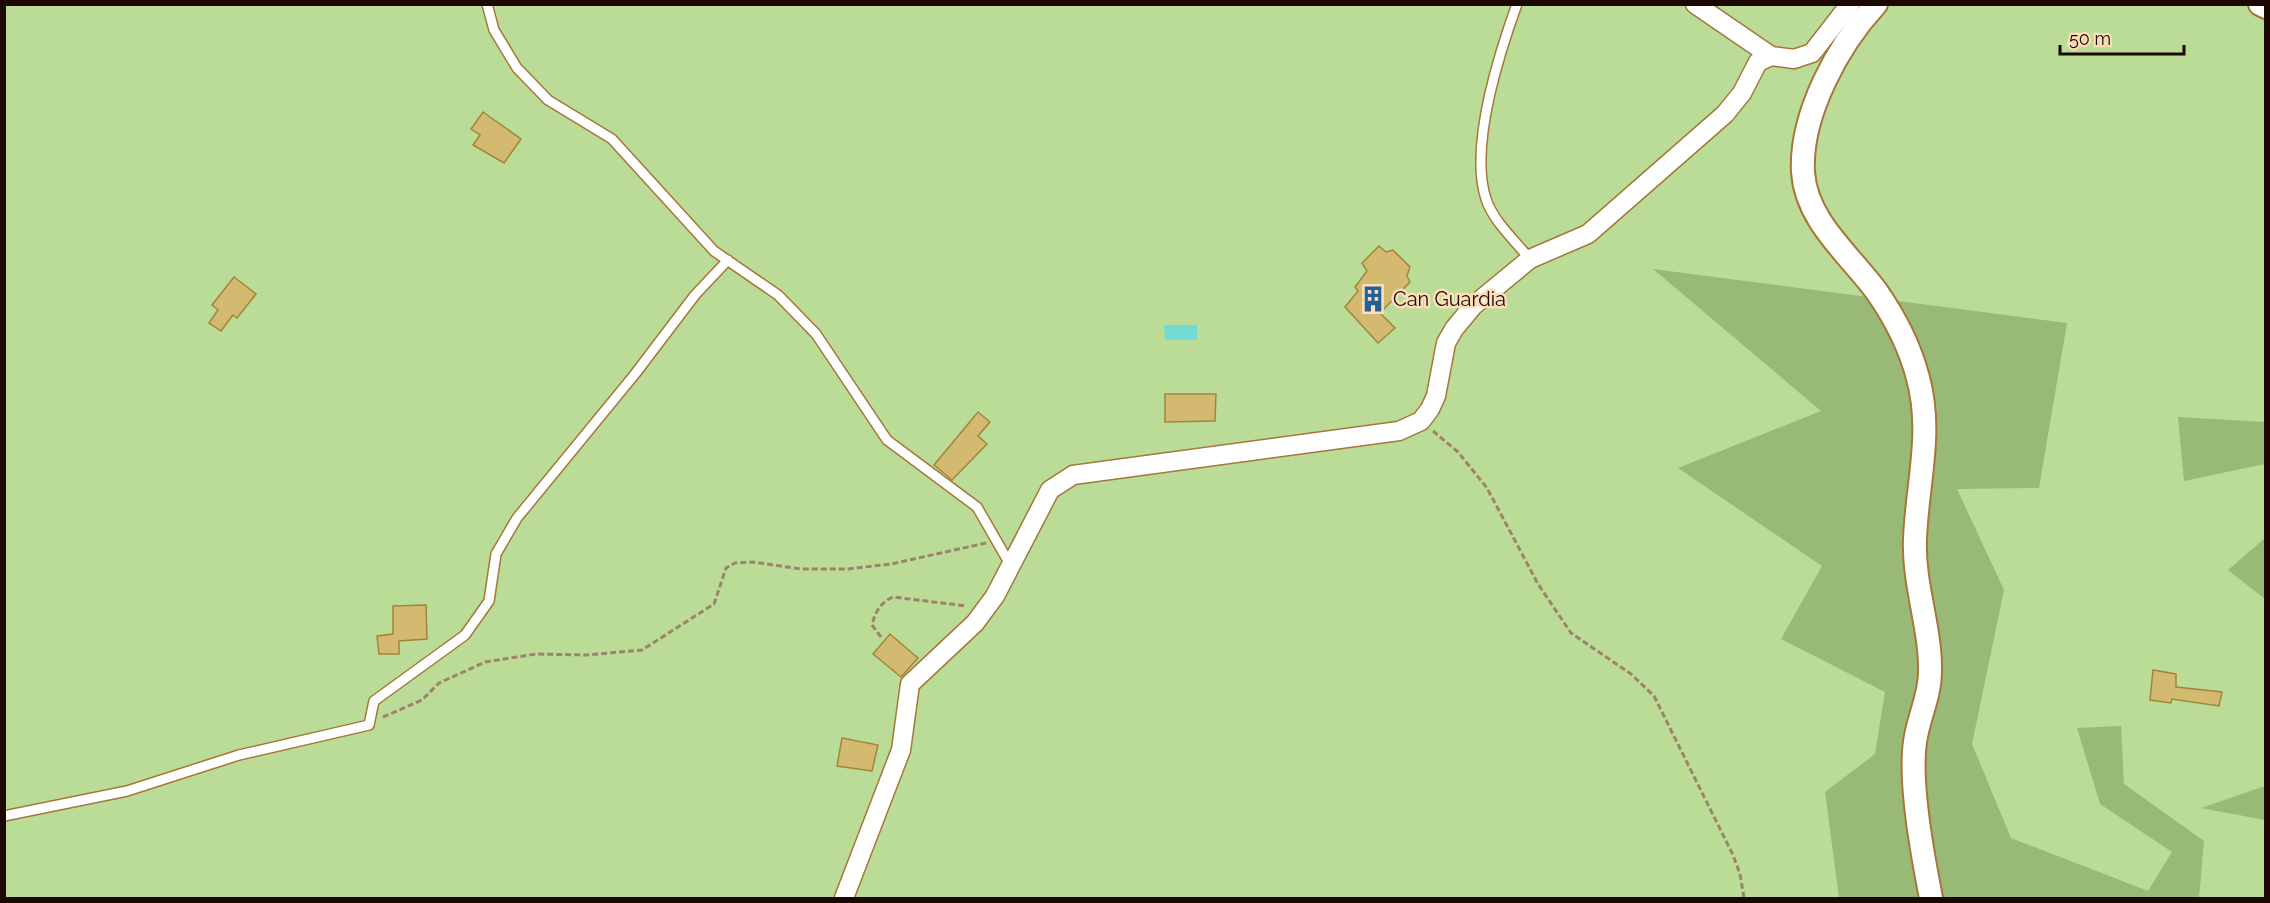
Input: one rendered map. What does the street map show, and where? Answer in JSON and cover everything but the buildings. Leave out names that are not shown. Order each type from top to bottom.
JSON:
[{"type":"street","points":[[1695,4],[1771,56],[1794,59],[1812,53],[1850,4]]},
{"type":"street","points":[[1875,4],[1850,36],[1821,92],[1804,145],[1803,174],[1810,201],[1819,217],[1876,291],[1897,324],[1910,355],[1921,393],[1925,437],[1915,552],[1930,673],[1915,740],[1914,764],[1931,898]]},
{"type":"street","points":[[2260,4],[2265,7]]},
{"type":"street","points":[[844,898],[902,750],[910,684],[975,623],[990,603],[1050,490],[1073,475],[1399,431],[1420,420],[1436,396],[1446,343],[1454,328],[1473,306],[1530,259],[1588,234],[1725,114],[1742,93],[1758,62],[1771,56]]},
{"type":"lane","points":[[487,4],[494,30],[525,76],[548,100],[612,139],[714,251],[778,295],[816,334],[887,440],[914,463],[968,498],[977,507],[1011,566]]},
{"type":"lane","points":[[1517,4],[1500,52],[1484,124],[1483,171],[1486,200],[1530,259]]},
{"type":"lane","points":[[4,816],[127,791],[239,755],[369,725],[374,701],[444,648],[465,635],[489,601],[496,554],[517,518],[635,374],[695,295],[728,260]]},
{"type":"path","points":[[1420,420],[1476,470],[1498,506],[1538,584],[1571,633],[1631,674],[1654,696],[1732,855],[1740,874],[1744,898]]},
{"type":"path","points":[[370,721],[395,713],[422,700],[439,683],[484,662],[536,654],[587,655],[642,650],[714,604],[726,568],[735,563],[753,562],[801,569],[847,569],[891,564],[995,540]]},
{"type":"path","points":[[881,638],[872,625],[874,617],[878,608],[893,597],[954,606],[990,603]]},
{"type":"green space","points":[[5,5],[2265,5],[2265,898],[5,898]]},
{"type":"green space","points":[[1653,269],[2067,323],[2039,488],[1957,489],[2004,590],[1972,744],[2011,838],[2148,891],[2172,852],[2100,804],[2077,728],[2121,726],[2124,784],[2204,841],[2199,898],[1839,898],[1825,792],[1875,754],[1885,692],[1781,639],[1822,566],[1678,468],[1821,411]]},
{"type":"green space","points":[[2178,417],[2265,422],[2265,464],[2184,481]]},
{"type":"green space","points":[[2265,538],[2265,599],[2228,570]]},
{"type":"green space","points":[[2265,786],[2265,820],[2201,808]]},
{"type":"water","points":[[1164,325],[1197,325],[1197,340],[1165,340]]},
{"type":"place","name":"Can Guardia","points":[[1373,299]]}]
